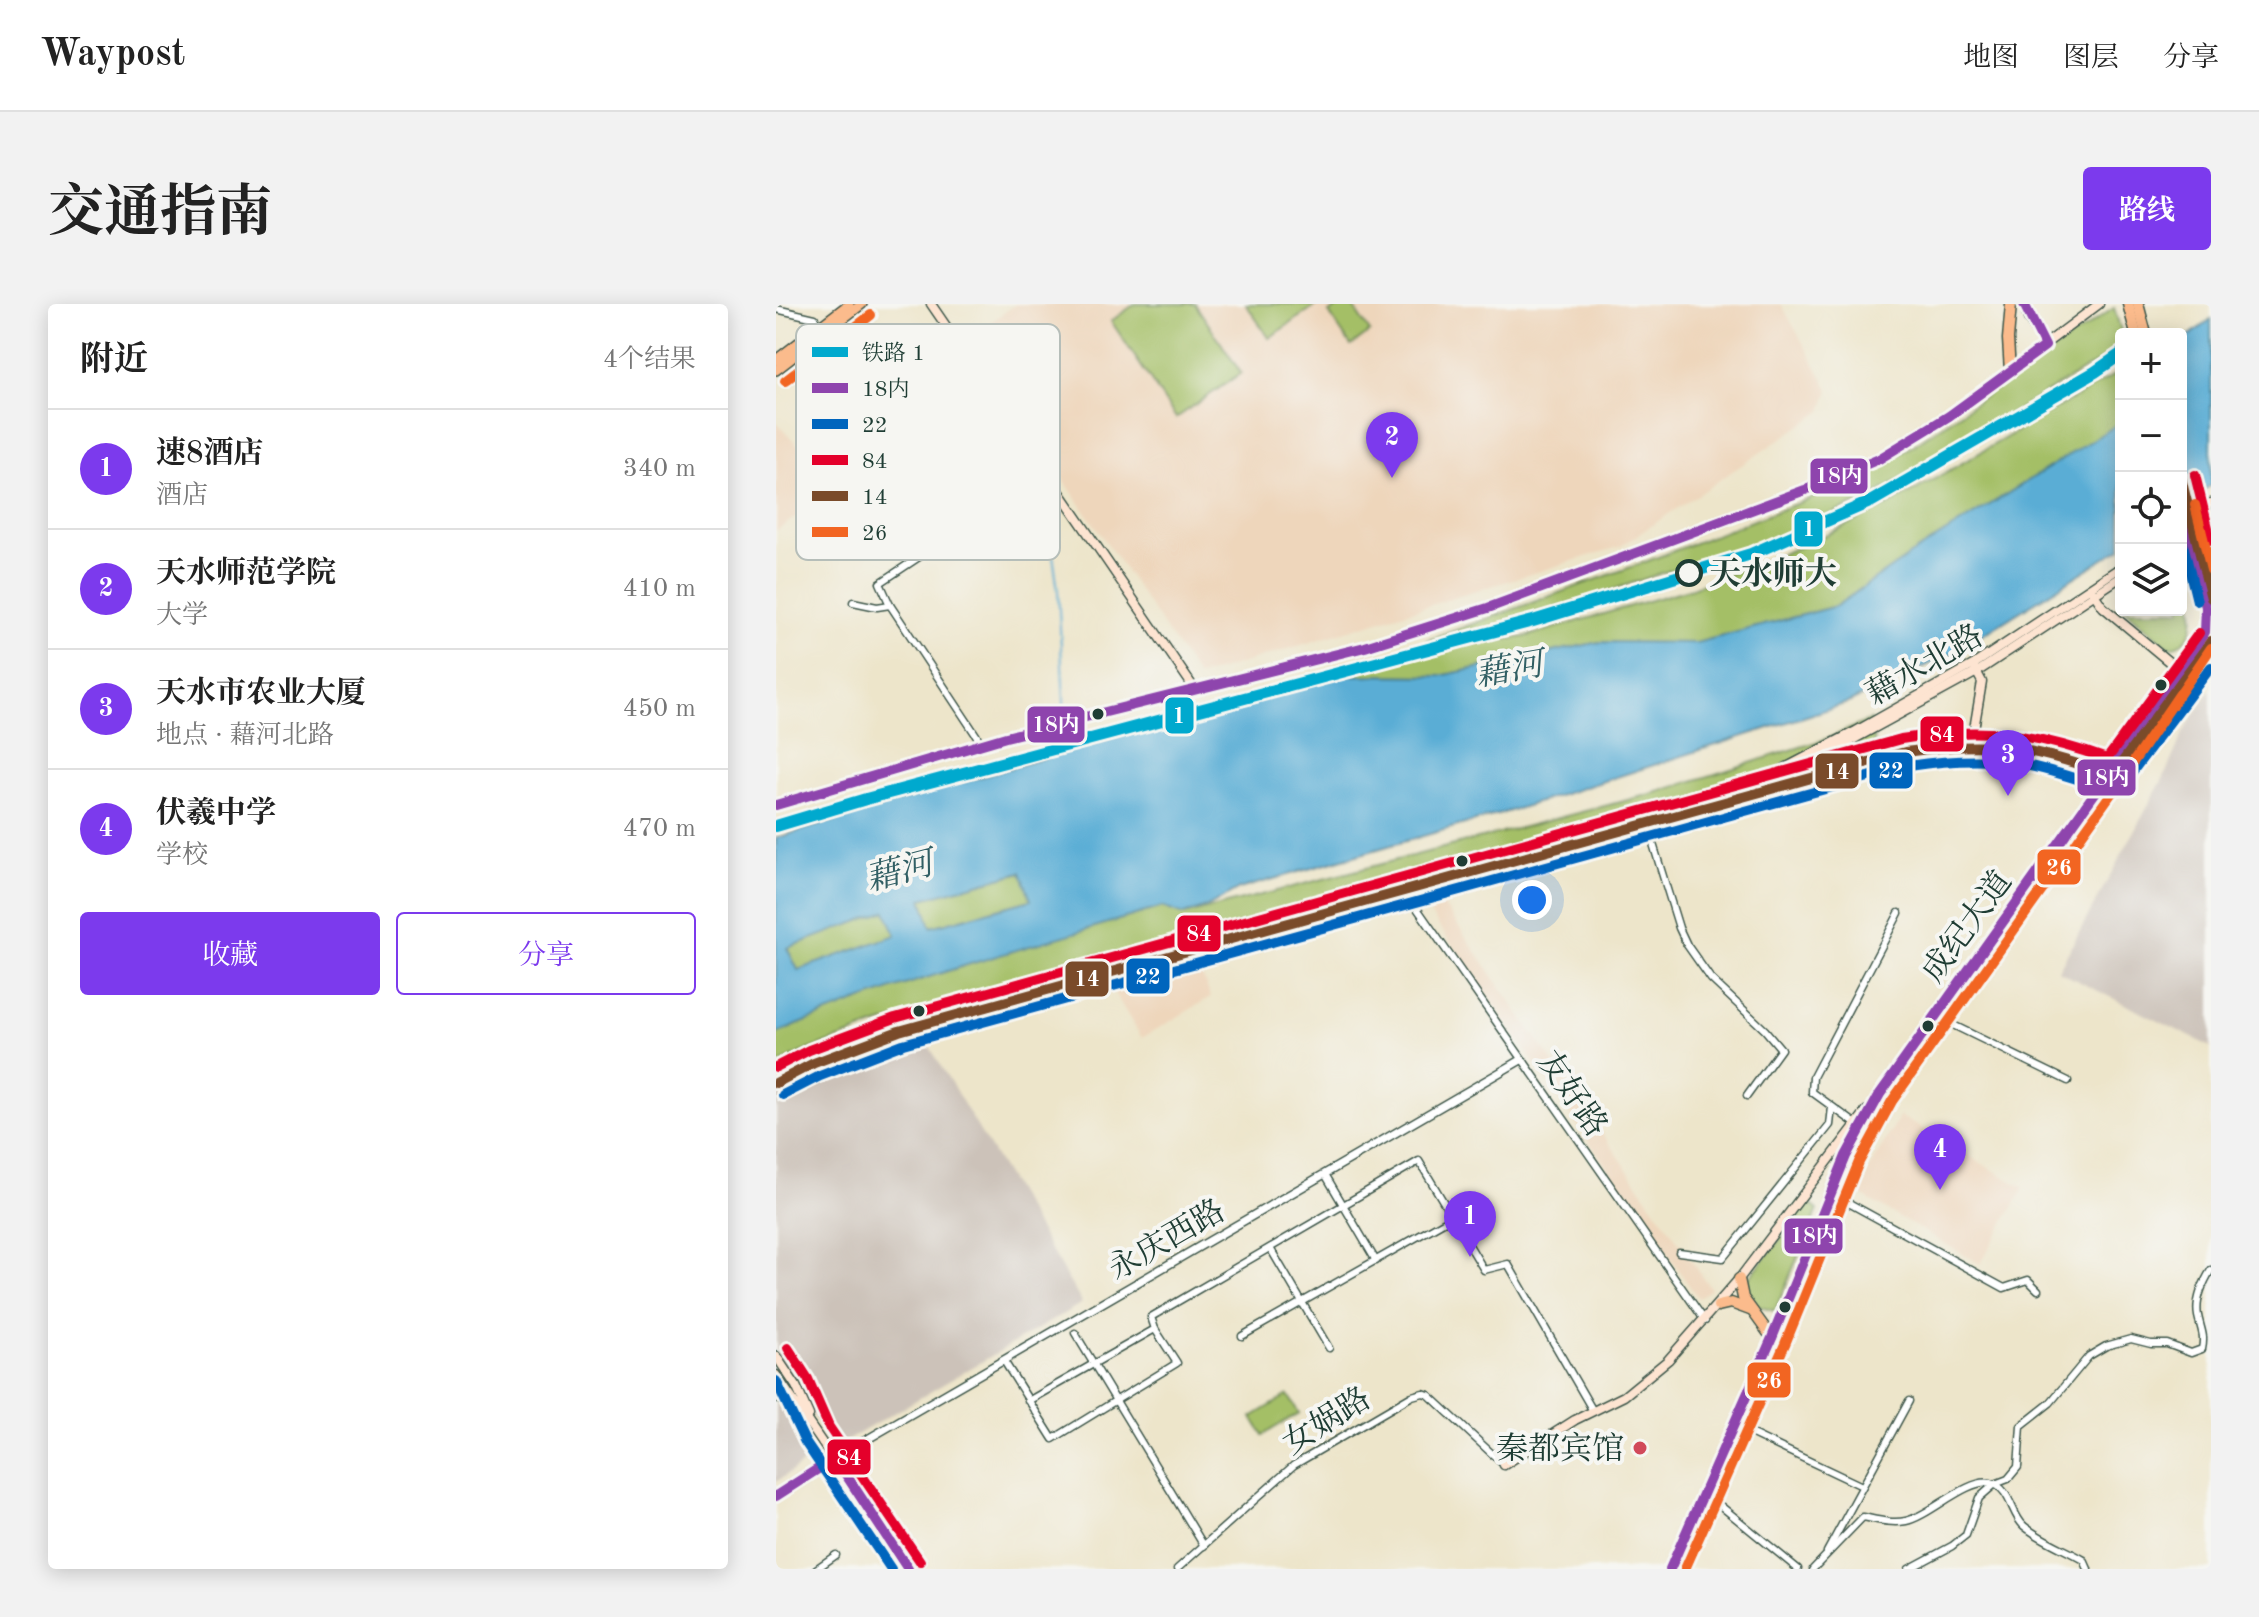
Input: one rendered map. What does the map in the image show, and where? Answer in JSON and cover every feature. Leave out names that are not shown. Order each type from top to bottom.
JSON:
[{"type":"highway","points":[[2010,372],[2008,339],[2011,304]]},
{"type":"highway","points":[[2024,304],[2045,346]]},
{"type":"highway","points":[[2128,304],[2134,328]]},
{"type":"highway","points":[[2138,304],[2144,328]]},
{"type":"highway","points":[[2187,508],[2195,547]]},
{"type":"highway","points":[[2187,525],[2195,547]]},
{"type":"highway","name":"成纪大道","points":[[1681,1569],[1856,1156],[1896,1076],[2112,772],[2205,632],[2209,603],[2195,547]]},
{"type":"highway","name":"成纪大道","points":[[1670,1569],[1772,1338],[1846,1156],[1892,1073],[2112,772],[2210,644]]},
{"type":"highway","points":[[1739,1279],[1743,1298],[1772,1338]]},
{"type":"highway","points":[[1718,1306],[1731,1303],[1750,1310]]},
{"type":"main road","points":[[823,324],[849,304]]},
{"type":"main road","points":[[836,324],[862,304]]},
{"type":"main road","points":[[931,304],[945,324]]},
{"type":"main road","points":[[776,805],[982,744],[1365,647],[1488,608],[1805,490],[1879,459],[1949,416],[2099,304]]},
{"type":"main road","points":[[776,360],[796,345]]},
{"type":"main road","points":[[776,370],[796,355]]},
{"type":"main road","points":[[1060,492],[1196,691]]},
{"type":"main road","points":[[2187,521],[2211,503]]},
{"type":"main road","points":[[2187,532],[2211,514]]},
{"type":"main road","name":"藉水北路","points":[[1780,779],[1975,668],[2092,591],[2115,572]]},
{"type":"main road","name":"藉水北路","points":[[2092,591],[2115,580]]},
{"type":"main road","points":[[2092,591],[2103,607],[2180,671]]},
{"type":"main road","points":[[1972,742],[1982,682],[1975,668]]},
{"type":"main road","name":"藉水北路","points":[[1746,793],[1975,668]]},
{"type":"main road","points":[[776,1075],[811,1056],[897,1024],[1905,752],[1994,738],[2055,751],[2112,772]]},
{"type":"main road","points":[[1746,793],[1780,779],[1904,745],[1972,742]]},
{"type":"main road","points":[[776,1083],[814,1063],[899,1031],[1405,891],[1646,820]]},
{"type":"main road","points":[[1504,1465],[1631,1391],[1668,1360],[1718,1306],[1896,1076]]},
{"type":"main road","points":[[776,1356],[796,1386],[817,1434]]},
{"type":"main road","points":[[776,1375],[908,1569]]},
{"type":"main road","points":[[776,1395],[817,1434]]},
{"type":"street","points":[[776,309],[815,318]]},
{"type":"street","points":[[914,560],[880,583],[890,605],[982,744]]},
{"type":"street","points":[[853,602],[877,607],[890,605]]},
{"type":"street","points":[[1646,820],[1687,945],[1711,979],[1781,1049],[1747,1096]]},
{"type":"street","name":"友好路","points":[[1405,891],[1705,1321]]},
{"type":"street","points":[[1856,1124],[1812,1092],[1813,1077],[1899,913]]},
{"type":"street","points":[[1951,1024],[2068,1081]]},
{"type":"street","name":"永庆西路","points":[[776,1496],[835,1458],[1521,1060]]},
{"type":"street","points":[[1679,1252],[1723,1258],[1830,1125],[1832,1107]]},
{"type":"street","points":[[1004,1361],[1053,1439],[1177,1363],[1155,1329],[1151,1317],[1419,1161],[1484,1270],[1508,1264],[1593,1411]]},
{"type":"street","points":[[1325,1174],[1376,1261]]},
{"type":"street","points":[[1847,1202],[2004,1288],[2028,1280],[2038,1290]]},
{"type":"street","points":[[1242,1336],[1454,1216]]},
{"type":"street","points":[[1270,1248],[1329,1348]]},
{"type":"street","points":[[1909,1569],[1966,1535],[1979,1498],[1995,1484],[2008,1479],[2018,1467],[2017,1446],[2021,1426],[2050,1403],[2098,1349],[2131,1339],[2167,1344],[2191,1353],[2202,1349],[2205,1336],[2198,1316],[2199,1300],[2211,1270]]},
{"type":"street","points":[[1028,1401],[1155,1329]]},
{"type":"street","points":[[1075,1333],[1204,1546]]},
{"type":"street","name":"女娲路","points":[[1177,1569],[1294,1465],[1412,1396],[1429,1395],[1504,1465]]},
{"type":"street","points":[[1823,1559],[1909,1401]]},
{"type":"street","points":[[1750,1433],[1862,1486]]},
{"type":"street","points":[[1813,1569],[1863,1517],[1886,1522],[1908,1521],[1981,1483],[1995,1484],[2007,1495],[2022,1525],[2084,1560],[2088,1569]]},
{"type":"street","points":[[1711,1498],[1798,1569]]},
{"type":"street","points":[[816,1569],[836,1555]]},
{"type":"shaded area","points":[[1016,304],[1781,304],[1829,389],[1822,411],[1621,546],[1198,677],[1060,474],[1060,324],[989,324]]},
{"type":"shaded area","points":[[776,422],[796,443],[796,517],[776,531]]},
{"type":"shaded area","points":[[2211,689],[2211,1047],[2058,971],[2164,777],[2184,731]]},
{"type":"shaded area","points":[[1431,887],[1711,1289],[1698,1298],[1418,896]]},
{"type":"shaded area","points":[[1195,959],[1211,997],[1142,1038],[1108,983]]},
{"type":"shaded area","points":[[922,1034],[1082,1303],[836,1447],[776,1364],[776,1092],[806,1075]]},
{"type":"shaded area","points":[[1900,1116],[2024,1188],[1980,1264],[1856,1192]]},
{"type":"shaded area","points":[[776,1402],[814,1456],[776,1482]]},
{"type":"green space","points":[[1135,304],[1195,304],[1241,373],[1176,418],[1111,321]]},
{"type":"green space","points":[[1246,304],[1318,304],[1269,338]]},
{"type":"green space","points":[[1342,304],[1351,304],[1370,332],[1351,346],[1329,313]]},
{"type":"green space","points":[[2114,308],[2120,328],[2115,328],[2115,352],[1868,499],[1717,561],[1677,568],[1439,648],[1524,637],[1692,588],[1802,546],[1891,504],[2115,374],[2115,427],[1910,555],[1836,606],[1696,643],[1599,642],[1440,676],[1341,675],[1431,650],[1428,640],[1811,498],[1905,451]]},
{"type":"green space","points":[[2187,582],[2192,603],[2192,626],[2189,636],[2169,647],[2133,616],[2187,616]]},
{"type":"green space","points":[[1870,720],[1875,744],[1790,773],[874,1026],[800,1053],[776,1066],[776,1034],[870,997],[967,965],[1162,907],[1184,915],[1655,793],[1829,738]]},
{"type":"green space","points":[[1022,872],[1031,900],[931,927],[922,899]]},
{"type":"green space","points":[[886,911],[897,935],[798,970],[787,948]]},
{"type":"green space","points":[[1809,1203],[1818,1210],[1775,1311],[1757,1306],[1750,1301],[1744,1284]]},
{"type":"green space","points":[[1288,1395],[1299,1413],[1263,1435],[1252,1417]]},
{"type":"water","points":[[2211,319],[2211,485],[2187,502],[2187,400],[2187,337]]},
{"type":"water","name":"藉河","points":[[2115,426],[2115,552],[1957,651],[1850,702],[1517,809],[1239,889],[1209,906],[1184,915],[1162,907],[967,965],[870,997],[776,1034],[776,838],[1158,724],[1341,675],[1440,676],[1599,642],[1696,643],[1836,606],[1910,555]],"holes":[[[1021,872],[1031,900],[931,927],[922,899]],[[886,911],[896,935],[798,970],[787,948]]]},
{"type":"waterway","points":[[1054,560],[1065,720]]},
{"type":"waterway","points":[[1066,727],[1067,751]]},
{"type":"rail line","name":"1","points":[[776,826],[866,799],[1533,621],[1751,554],[1872,501],[2115,358]]},
{"type":"transit line","name":"18内","points":[[776,805],[1006,737],[1365,647],[1488,608],[1805,490],[1879,459],[1949,416],[2045,346],[2024,304]]},
{"type":"transit line","name":"26","points":[[859,324],[871,315]]},
{"type":"transit line","name":"26","points":[[785,381],[796,373]]},
{"type":"transit line","name":"84","points":[[2195,475],[2211,540]]},
{"type":"transit line","name":"14","points":[[2187,502],[2211,598]]},
{"type":"transit line","name":"26","points":[[2195,505],[2211,570]]},
{"type":"transit line","name":"18内","points":[[1670,1569],[1772,1338],[1846,1156],[1880,1094],[2112,769],[2205,632],[2206,607],[2187,532]]},
{"type":"transit line","name":"22","points":[[2183,544],[2197,601]]},
{"type":"transit line","name":"84","points":[[776,1067],[809,1050],[895,1018],[1901,739],[1956,733],[2006,734],[2030,737],[2107,759],[2199,633]]},
{"type":"transit line","name":"14","points":[[776,1083],[814,1063],[899,1031],[1905,752],[1962,746],[2010,748],[2058,758],[2112,776],[2211,641]]},
{"type":"transit line","name":"26","points":[[1685,1569],[1785,1344],[1859,1162],[1892,1101],[2211,648]]},
{"type":"transit line","name":"22","points":[[783,1095],[820,1076],[903,1044],[1908,766],[1964,761],[2010,763],[2056,772],[2108,790],[2117,789],[2211,667]]},
{"type":"transit line","name":"84","points":[[788,1348],[808,1379],[829,1427],[920,1561]]},
{"type":"transit line","name":"22","points":[[776,1381],[805,1442],[891,1569]]},
{"type":"transit line","name":"18内","points":[[776,1496],[835,1458],[908,1569]]},
{"type":"place","name":"天水师范学院","points":[[1392,478]]},
{"type":"place","name":"天水师大","points":[[1689,573]]},
{"type":"place","name":"天水市农业大厦","points":[[2008,796]]},
{"type":"place","name":"伏羲中学","points":[[1940,1190]]},
{"type":"place","name":"速8酒店","points":[[1470,1257]]},
{"type":"place","name":"秦都宾馆","points":[[1640,1448]]}]
